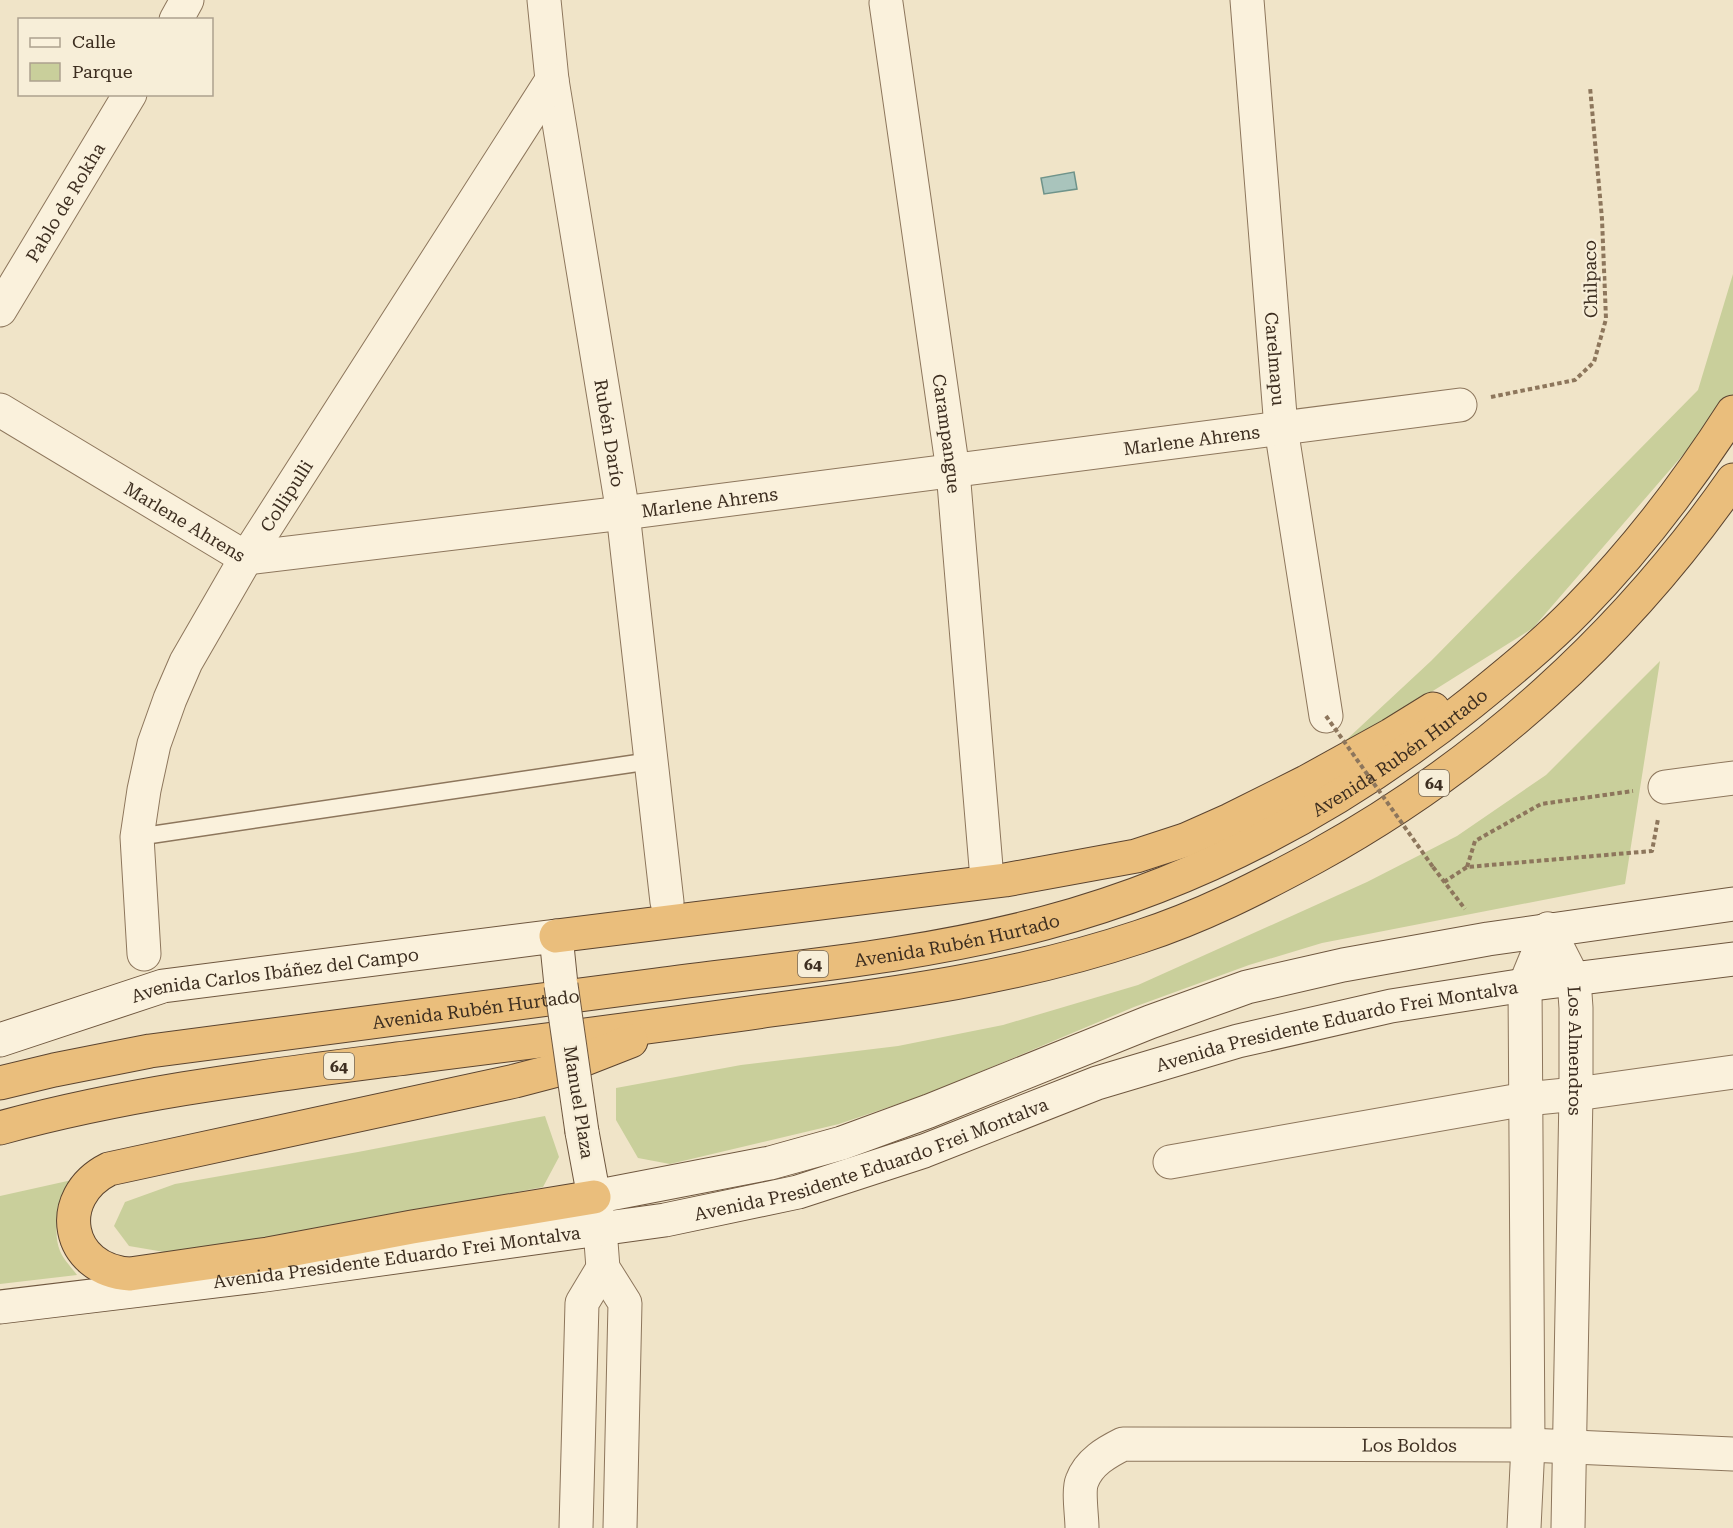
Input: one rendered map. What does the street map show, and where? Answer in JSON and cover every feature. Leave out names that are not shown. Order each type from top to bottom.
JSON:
[{"type":"highway","name":"Avenida Rubén Hurtado","points":[[0,1083],[150,1051],[870,957],[930,947],[1044,923],[1123,899],[1176,879],[1243,850],[1342,796],[1418,744],[1488,689],[1580,607],[1654,523],[1733,412]]},
{"type":"highway","name":"64","points":[[0,1128],[123,1100],[242,1079],[921,990],[1049,963],[1139,938],[1189,919],[1270,881],[1363,829],[1431,785],[1485,744],[1583,659],[1633,608],[1690,540],[1733,480]]},
{"type":"highway","points":[[556,936],[1005,880],[1136,856],[1185,840],[1306,782],[1391,735],[1549,637]]},
{"type":"highway","points":[[594,1197],[268,1254],[130,1274],[110,1271],[92,1261],[82,1251],[73,1226],[78,1197],[96,1175],[109,1169],[515,1081],[557,1070],[681,1023]]},
{"type":"street","points":[[177,18],[187,0]]},
{"type":"street","name":"Rubén Darío","points":[[544,0],[552,80],[623,513],[667,902]]},
{"type":"street","name":"Carelmapu","points":[[1247,0],[1281,428],[1326,716]]},
{"type":"street","name":"Carampangue","points":[[886,3],[953,471],[986,867]]},
{"type":"street","name":"Collipulli","points":[[144,954],[137,837],[154,744],[186,662],[246,558],[552,80]]},
{"type":"street","name":"Pablo de Rokha","points":[[0,310],[129,96]]},
{"type":"street","name":"Marlene Ahrens","points":[[0,410],[246,558],[623,513],[1460,405]]},
{"type":"street","points":[[1665,787],[1733,778]]},
{"type":"street","name":"Avenida Presidente Eduardo Frei Montalva","points":[[594,1197],[770,1162],[842,1143],[929,1111],[1150,1022],[1247,987],[1343,965],[1488,939],[1733,904]]},
{"type":"street","points":[[1524,1528],[1528,1445],[1525,985],[1548,929]]},
{"type":"street","name":"Los Almendros","points":[[1548,929],[1574,980],[1576,1094],[1568,1528]]},
{"type":"street","name":"Manuel Plaza","points":[[556,936],[582,1132],[600,1229],[603,1268],[625,1303],[620,1528]]},
{"type":"street","name":"Avenida Carlos Ibáñez del Campo","points":[[0,1040],[163,986],[556,936]]},
{"type":"street","name":"Avenida Presidente Eduardo Frei Montalva","points":[[0,1307],[265,1275],[665,1220],[798,1192],[924,1151],[1097,1083],[1238,1041],[1391,1006],[1525,985],[1733,958]]},
{"type":"street","points":[[1170,1162],[1526,1099],[1733,1072]]},
{"type":"street","points":[[576,1528],[582,1303],[603,1268]]},
{"type":"street","name":"Los Boldos","points":[[1082,1528],[1082,1482],[1091,1466],[1105,1452],[1123,1444],[1528,1445],[1733,1454]]},
{"type":"lane","points":[[137,837],[651,760]]},
{"type":"path","name":"Chilpaco","points":[[1460,405],[1575,380],[1594,362],[1606,319],[1602,219],[1590,87]]},
{"type":"path","points":[[1326,716],[1433,867],[1488,939]]},
{"type":"path","points":[[1444,882],[1467,867],[1652,850],[1665,787],[1541,804],[1475,841],[1467,867]]},
{"type":"green space","points":[[1733,274],[1733,397],[1533,628],[1350,743],[1345,741],[1431,661],[1698,390]]},
{"type":"green space","points":[[1660,661],[1625,884],[1322,943],[1249,965],[1134,1007],[930,1093],[839,1124],[670,1164],[638,1158],[616,1120],[616,1088],[741,1065],[898,1046],[1003,1025],[1138,985],[1367,882],[1457,836],[1546,775]]},
{"type":"green space","points":[[545,1116],[559,1157],[543,1187],[323,1229],[176,1254],[129,1246],[114,1226],[125,1202],[175,1184]]},
{"type":"green space","points":[[72,1180],[58,1214],[57,1242],[61,1254],[77,1275],[0,1284],[0,1196]]},
{"type":"water","points":[[1074,172],[1077,189],[1044,194],[1041,178]]}]
